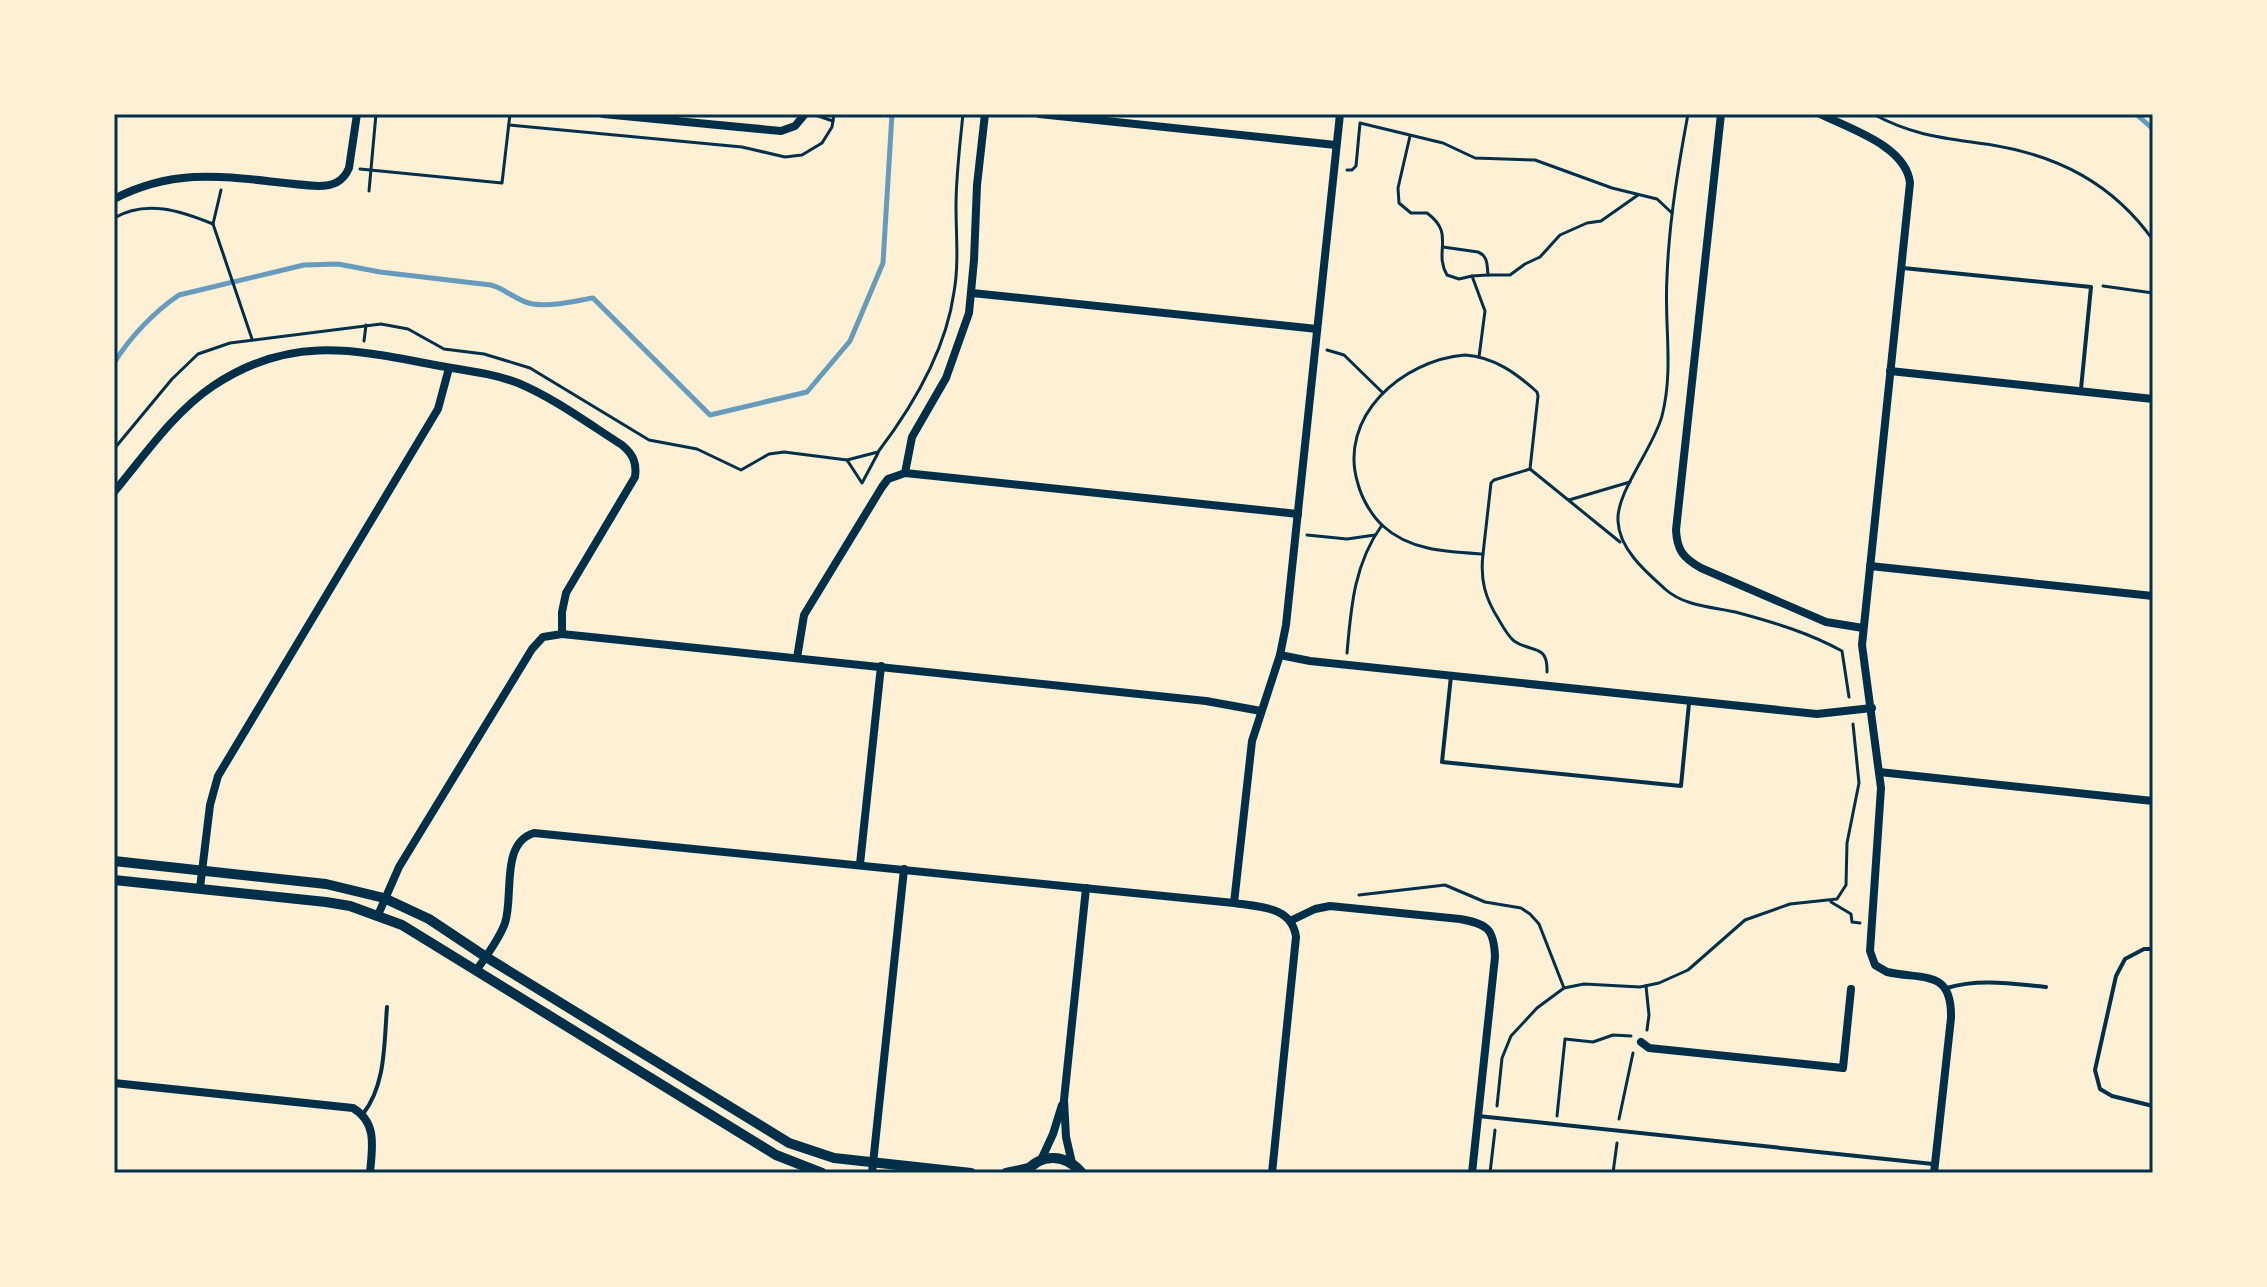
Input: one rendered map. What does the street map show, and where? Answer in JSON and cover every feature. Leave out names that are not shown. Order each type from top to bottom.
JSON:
[{"type":"street","points":[[114,199],[137,188],[190,176],[327,186],[341,181],[349,168],[357,114]]},
{"type":"street","points":[[603,114],[781,131],[795,126],[805,114]]},
{"type":"street","points":[[905,473],[916,428],[946,378],[957,352],[972,293],[977,185],[985,114]]},
{"type":"street","points":[[1039,114],[1336,145]]},
{"type":"street","points":[[1234,903],[1252,741],[1280,655],[1286,625],[1340,114]]},
{"type":"street","points":[[1721,114],[1676,530],[1677,545],[1690,562],[1729,580],[1826,622],[1863,628]]},
{"type":"street","points":[[1820,114],[1883,146],[1901,160],[1909,175],[1862,645],[1872,708],[1881,816],[1870,951],[1871,959],[1880,969],[1934,980],[1947,988],[1951,1018],[1935,1169]]},
{"type":"street","points":[[972,293],[1317,329]]},
{"type":"street","points":[[114,492],[192,402],[223,379],[255,363],[283,354],[338,349],[508,379],[622,445],[633,455],[636,463],[635,477],[566,593],[562,634]]},
{"type":"street","points":[[200,888],[210,805],[224,763],[438,409],[449,368]]},
{"type":"street","points":[[1890,371],[2153,399]]},
{"type":"street","points":[[797,658],[801,623],[809,606],[882,487],[888,479],[905,473],[1298,514]]},
{"type":"street","points":[[1870,566],[2153,596]]},
{"type":"street","points":[[378,915],[399,867],[532,649],[543,637],[562,634],[881,666],[1224,703],[1261,711]]},
{"type":"street","points":[[1280,655],[1345,665],[1817,714],[1872,708]]},
{"type":"street","points":[[860,864],[881,666]]},
{"type":"street","points":[[1879,772],[2153,801]]},
{"type":"street","points":[[476,971],[504,924],[514,851],[522,838],[534,833],[860,864],[1234,903],[1275,910],[1290,921],[1296,937],[1272,1173]]},
{"type":"street","points":[[114,861],[349,887],[384,898],[429,919],[789,1143],[872,1168],[971,1173]]},
{"type":"street","points":[[872,1168],[904,869]]},
{"type":"street","points":[[114,880],[326,902],[378,915],[405,927],[776,1155],[822,1173]]},
{"type":"street","points":[[1080,1170],[1066,1137],[1064,1100],[1086,888]]},
{"type":"street","points":[[1290,921],[1315,909],[1336,906],[1460,919],[1488,928],[1494,939],[1495,957],[1472,1173]]},
{"type":"street","points":[[1641,1042],[1649,1048],[1843,1068],[1851,989]]},
{"type":"street","points":[[114,1083],[342,1106],[363,1114],[368,1121],[372,1140],[370,1173]]},
{"type":"street","points":[[1006,1173],[1027,1170],[1041,1160],[1064,1100]]},
{"type":"street","points":[[1041,1160],[1062,1158],[1080,1170]]},
{"type":"lane","points":[[1901,268],[2091,287],[2081,391]]},
{"type":"lane","points":[[1451,676],[1442,762],[1681,786],[1690,701]]},
{"type":"lane","points":[[2153,949],[2144,949],[2125,959],[2116,976],[2095,1070],[2100,1089],[2112,1096],[2153,1106]]},
{"type":"lane","points":[[1947,988],[1983,982],[2046,987]]},
{"type":"lane","points":[[363,1114],[372,1102],[380,1081],[387,1007]]},
{"type":"lane","points":[[1478,1116],[1935,1169]]},
{"type":"path","points":[[369,191],[376,114]]},
{"type":"path","points":[[349,168],[502,183],[510,114]]},
{"type":"path","points":[[811,114],[833,121]]},
{"type":"path","points":[[509,125],[742,147],[785,157],[802,155],[822,143],[834,114]]},
{"type":"path","points":[[847,460],[862,483],[878,452],[916,396],[937,351],[951,309],[957,260],[956,205],[963,114]]},
{"type":"path","points":[[1873,114],[1915,133],[2029,153],[2069,166],[2105,189],[2127,208],[2153,240]]},
{"type":"path","points":[[1334,168],[1354,169],[1360,123],[1443,143],[1483,159],[1535,160],[1657,199],[1672,213]]},
{"type":"path","points":[[1410,136],[1398,188],[1399,203],[1411,213],[1427,213],[1433,218],[1443,234],[1441,263],[1447,275],[1459,279],[1510,275],[1540,257],[1560,235],[1587,223],[1601,221],[1638,195]]},
{"type":"path","points":[[223,177],[213,224],[252,339]]},
{"type":"path","points":[[114,218],[126,211],[148,208],[182,213],[213,224]]},
{"type":"path","points":[[1443,247],[1483,254],[1488,275]]},
{"type":"path","points":[[1472,276],[1485,306],[1479,357]]},
{"type":"path","points":[[2091,287],[2153,293]]},
{"type":"path","points":[[114,449],[189,361],[220,345],[366,325],[408,329],[444,349],[484,354],[538,371],[649,440],[697,449],[734,468],[745,469],[769,454],[784,452],[847,460],[878,452]]},
{"type":"path","points":[[1315,349],[1340,352],[1383,393]]},
{"type":"path","points":[[1483,554],[1416,545],[1382,525],[1359,488],[1353,452],[1363,419],[1383,393],[1401,377],[1422,365],[1449,357],[1479,357],[1513,371],[1537,392],[1530,469]]},
{"type":"path","points":[[1530,469],[1623,544]]},
{"type":"path","points":[[1530,469],[1491,483],[1481,579],[1485,597],[1513,640],[1543,654],[1547,660],[1546,686]]},
{"type":"path","points":[[1569,500],[1631,482]]},
{"type":"path","points":[[1345,665],[1355,582],[1382,525]]},
{"type":"path","points":[[1296,533],[1347,539],[1375,535]]},
{"type":"path","points":[[1831,902],[1851,914],[1852,922],[1871,924]]},
{"type":"path","points":[[1613,1173],[1617,1131],[1630,1066],[1635,1048],[1649,1024],[1646,986]]},
{"type":"path","points":[[1556,1123],[1565,1039],[1593,1042],[1613,1035],[1634,1037],[1641,1042]]},
{"type":"waterway","points":[[114,363],[143,326],[179,295],[304,265],[338,264],[491,285],[522,301],[540,305],[593,298],[710,415],[807,392],[850,341],[883,263],[892,114]]},
{"type":"waterway","points":[[2136,114],[2153,129]]}]
